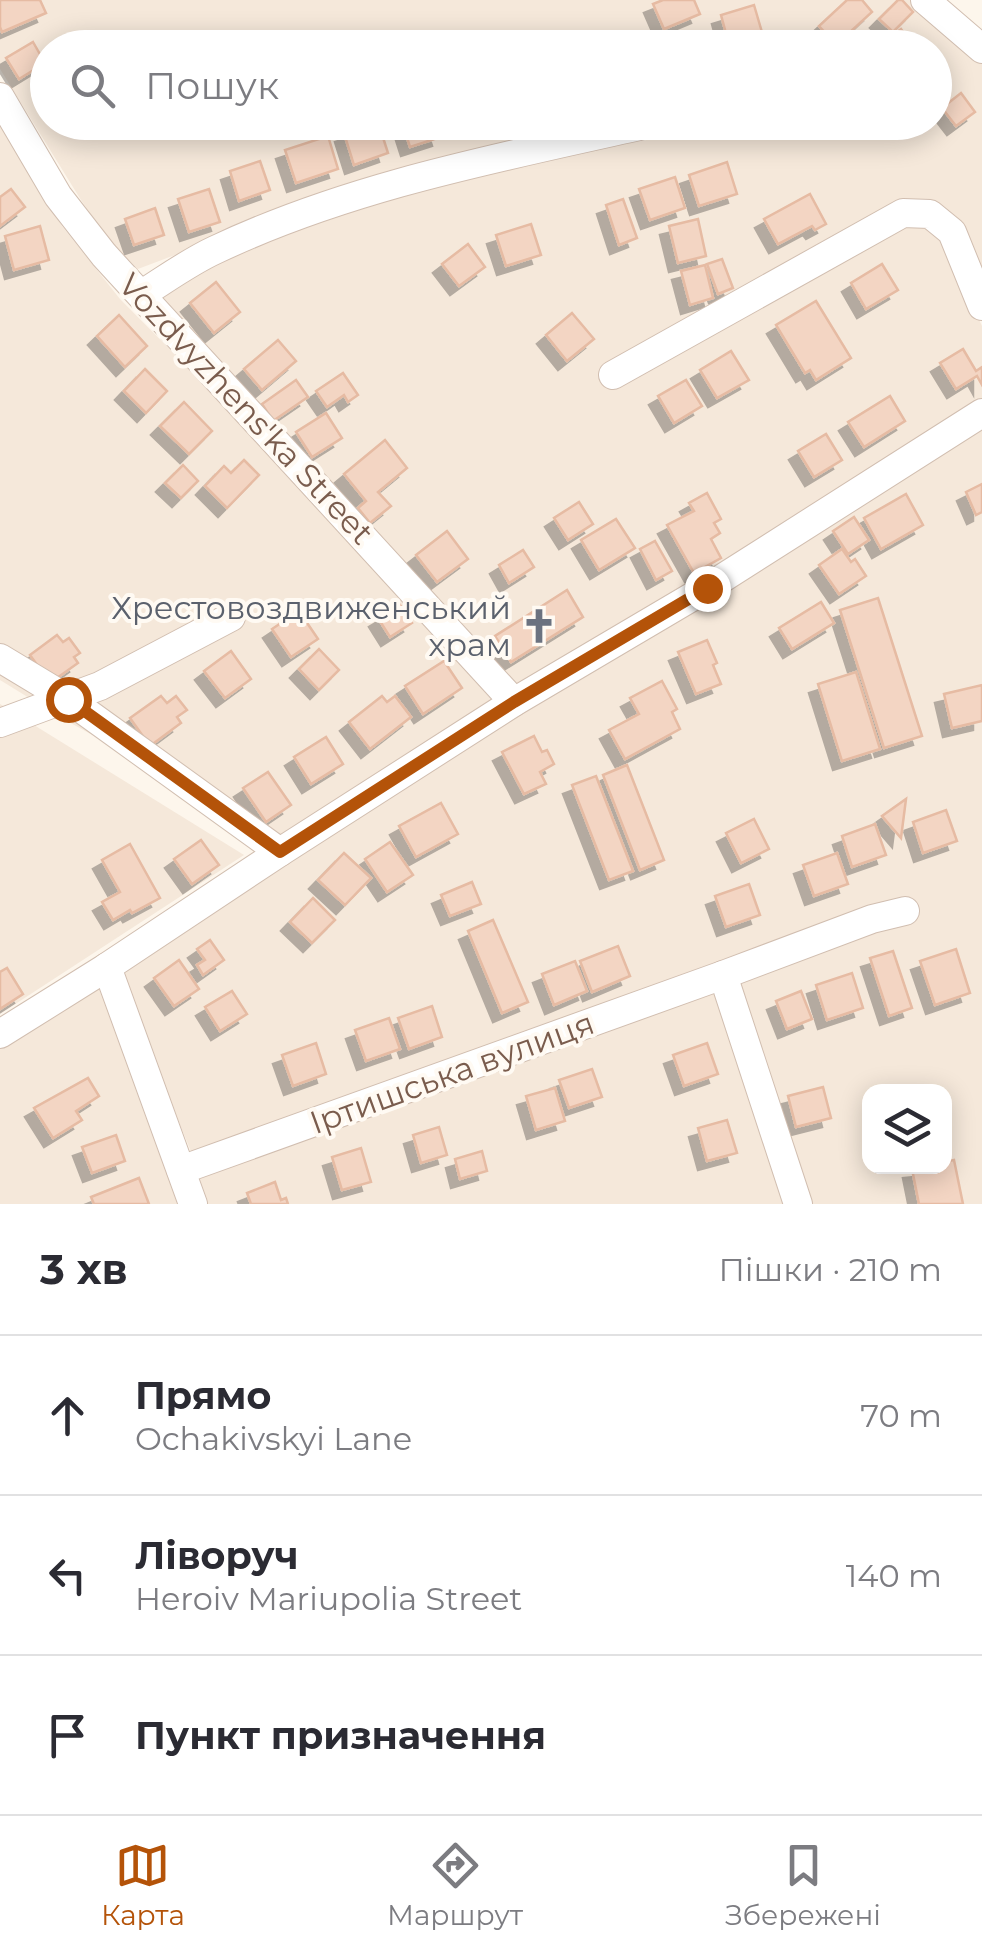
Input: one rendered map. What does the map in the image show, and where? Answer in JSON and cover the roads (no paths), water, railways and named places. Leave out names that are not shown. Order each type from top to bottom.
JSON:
[{"type":"street","points":[[925,0],[982,50]]},
{"type":"street","name":"Vozdvyzhens'ka Street","points":[[0,97],[58,196],[104,255],[514,702]]},
{"type":"street","points":[[142,294],[212,251],[352,197],[578,140]]},
{"type":"street","points":[[613,375],[903,213],[930,214],[952,232],[982,306]]},
{"type":"street","points":[[0,1034],[514,702],[707,588],[982,414]]},
{"type":"street","points":[[0,723],[133,670],[231,617]]},
{"type":"street","points":[[0,658],[68,699],[280,852]]},
{"type":"street","name":"Іртишська вулиця","points":[[181,1170],[724,976],[872,919],[906,911]]},
{"type":"street","points":[[107,967],[193,1204]]},
{"type":"street","points":[[724,976],[798,1204]]},
{"type":"place","name":"Хрестовоздвиженський храм","points":[[539,626]]}]
